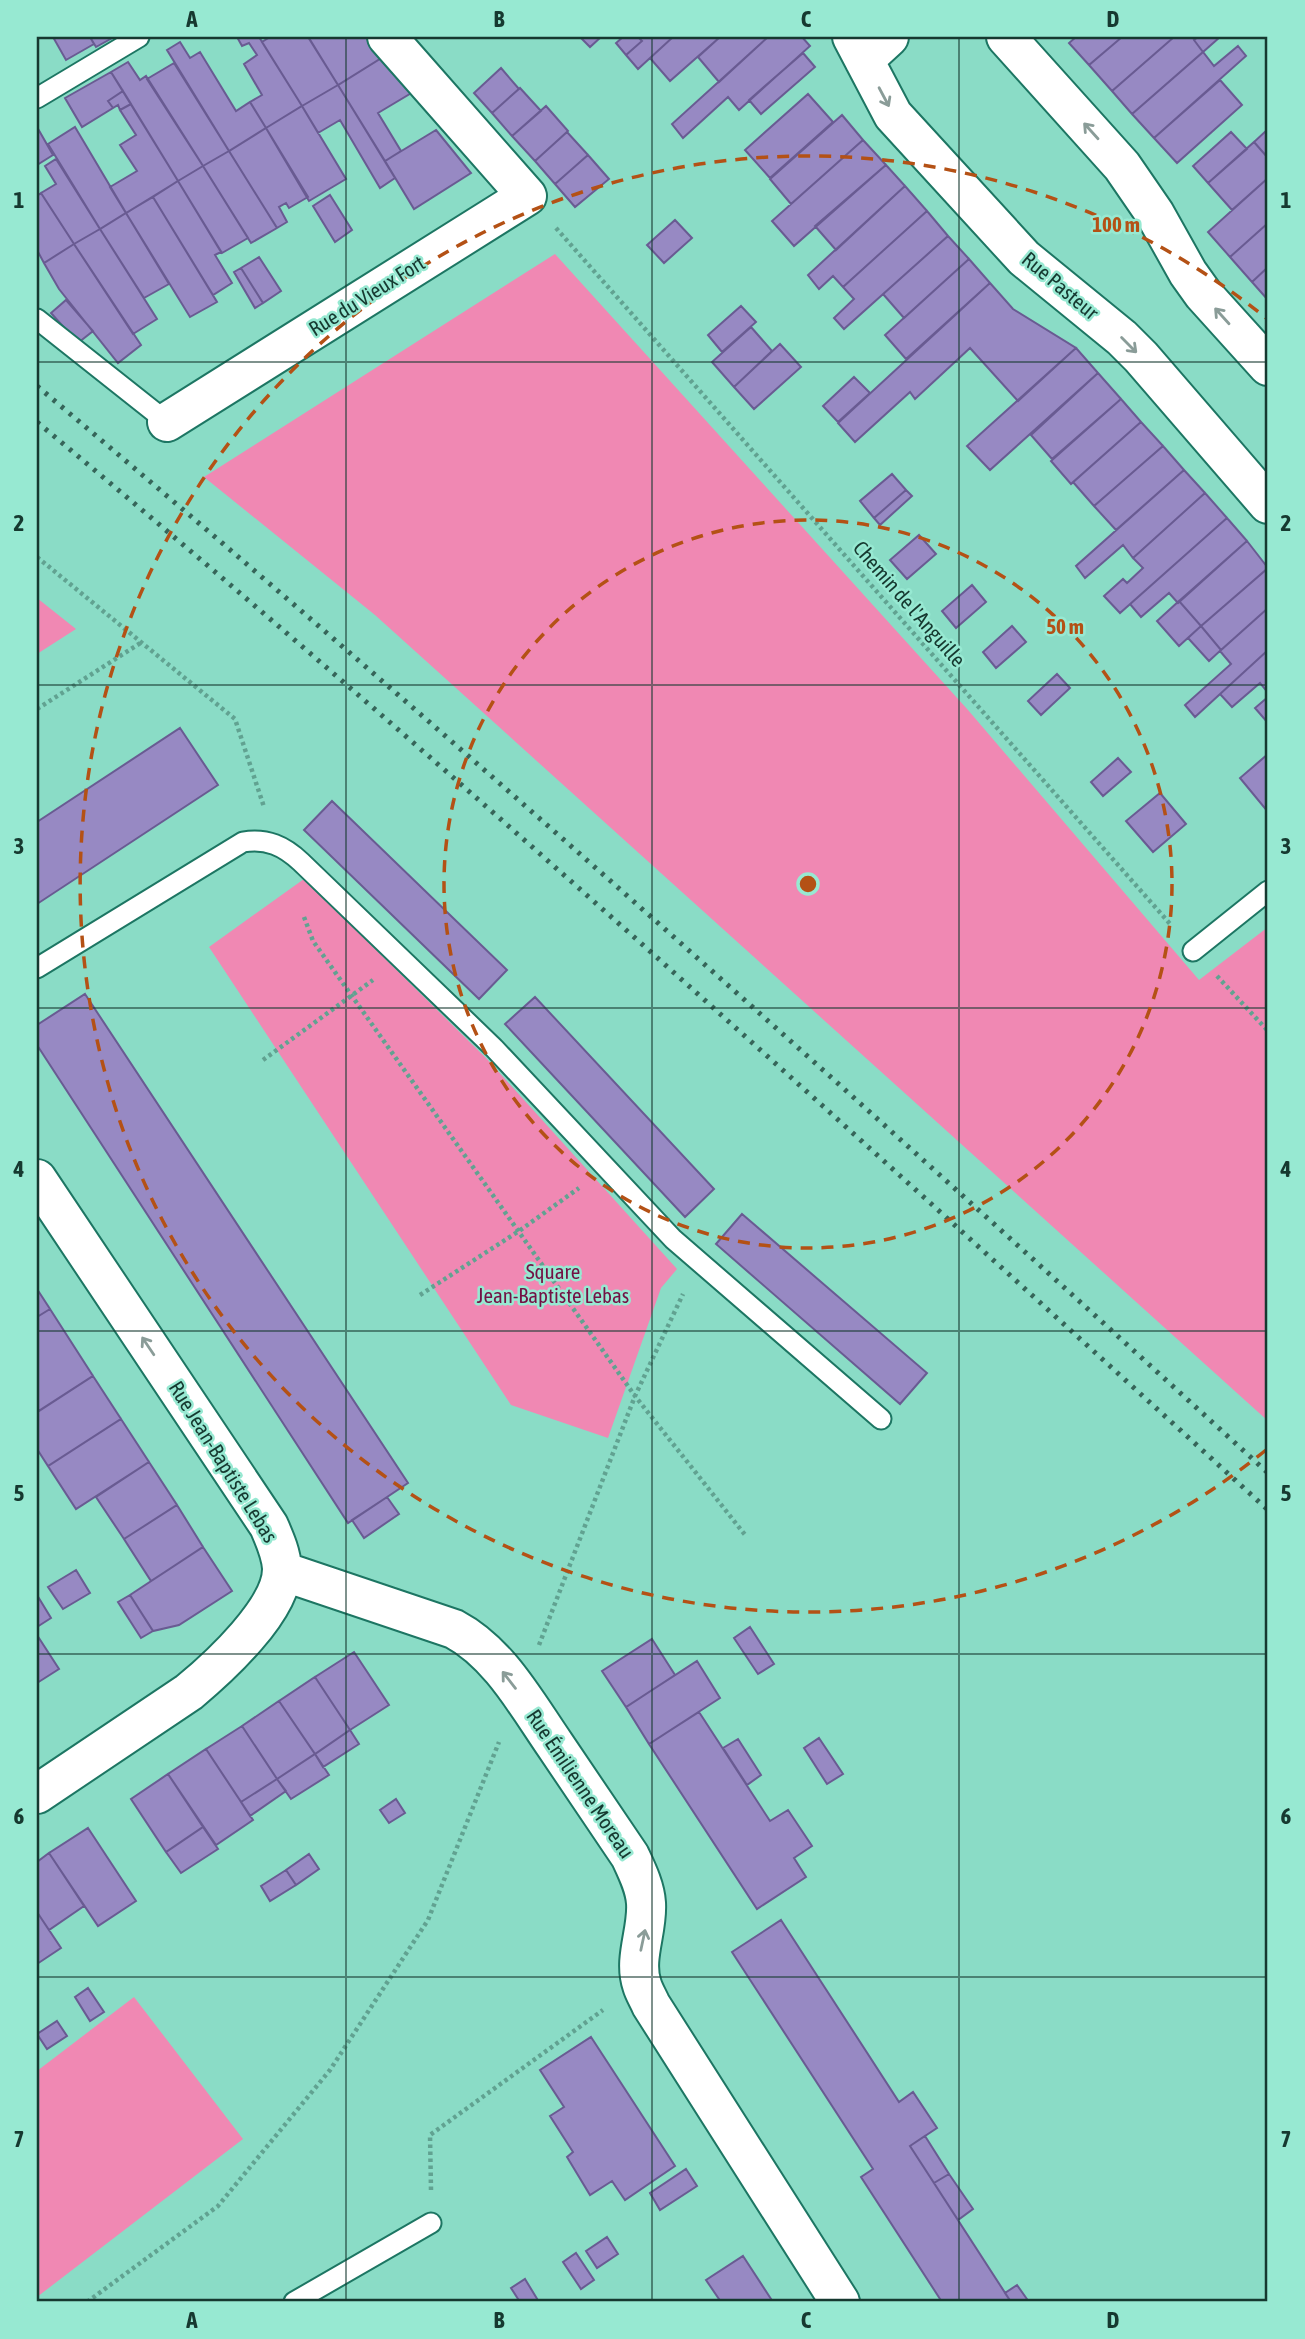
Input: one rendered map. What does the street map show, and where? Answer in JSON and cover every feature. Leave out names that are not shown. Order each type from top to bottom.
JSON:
[{"type":"street","points":[[387,37],[527,196]]},
{"type":"street","points":[[1006,37],[1122,166],[1155,214],[1203,294],[1268,366]]},
{"type":"street","name":"Rue Pasteur","points":[[869,44],[893,115],[1024,258],[1122,338],[1141,357],[1268,504]]},
{"type":"street","name":"Rue du Vieux Fort","points":[[167,422],[527,196]]},
{"type":"street","name":"Rue Jean-Baptiste Lebas","points":[[37,1179],[269,1526],[280,1551],[282,1571],[275,1594],[264,1613],[244,1639],[209,1675],[189,1692],[37,1794]]},
{"type":"street","name":"Rue Émilienne Moreau","points":[[282,1571],[454,1629],[473,1639],[490,1656],[527,1704],[630,1856],[640,1877],[646,1900],[646,1923],[639,1959],[646,1994]]},
{"type":"street","points":[[646,1994],[840,2302]]},
{"type":"lane","points":[[37,98],[139,37]]},
{"type":"lane","name":"Rue du Vieux Fort","points":[[37,319],[167,422]]},
{"type":"lane","points":[[37,968],[243,842],[265,840],[290,852],[495,1048],[651,1218],[881,1419]]},
{"type":"lane","points":[[1194,951],[1268,891]]},
{"type":"lane","points":[[294,2302],[431,2223]]},
{"type":"path","name":"Chemin de l'Anguille","points":[[527,196],[1194,951],[1268,1031]]},
{"type":"path","points":[[37,557],[235,719],[275,844],[313,941],[635,1396],[746,1536]]},
{"type":"path","points":[[37,709],[142,642]]},
{"type":"path","points":[[263,1060],[401,958]]},
{"type":"path","points":[[420,1295],[519,1231],[606,1168]]},
{"type":"path","points":[[535,1656],[635,1396],[698,1261]]},
{"type":"path","points":[[87,2302],[218,2206],[330,2070],[428,1920],[502,1737]]},
{"type":"path","points":[[431,2223],[430,2135],[646,1994]]},
{"type":"green space","points":[[555,254],[968,710],[1199,980],[1268,927],[1268,1421],[375,615],[204,477]]},
{"type":"green space","points":[[37,598],[76,629],[37,654]]},
{"type":"green space","name":"Square Jean-Baptiste Lebas","points":[[304,879],[487,1059],[677,1269],[661,1288],[608,1438],[511,1405],[209,947]]},
{"type":"green space","points":[[134,1997],[243,2139],[37,2297],[37,2071]]},
{"type":"building","points":[[53,37],[90,37],[94,44],[66,60]]},
{"type":"building","points":[[90,37],[114,37],[96,47]]},
{"type":"building","points":[[237,37],[259,37],[302,106],[266,128],[250,102],[262,95],[244,64],[257,55],[249,43],[242,46]]},
{"type":"building","points":[[270,37],[308,37],[338,85],[302,106],[262,42]]},
{"type":"building","points":[[366,37],[383,57],[338,85],[309,38]]},
{"type":"building","points":[[580,37],[601,37],[590,47]]},
{"type":"building","points":[[623,37],[638,37],[642,41],[626,55],[616,43]]},
{"type":"building","points":[[638,37],[673,37],[638,69],[626,55],[642,41]]},
{"type":"building","points":[[673,37],[720,37],[670,81],[650,58]]},
{"type":"building","points":[[720,37],[768,37],[719,82],[698,57]]},
{"type":"building","points":[[768,37],[802,37],[810,46],[739,110],[728,97],[683,138],[672,124]]},
{"type":"building","points":[[1076,37],[1122,37],[1089,65],[1069,43]]},
{"type":"building","points":[[1122,37],[1174,37],[1112,91],[1089,65]]},
{"type":"building","points":[[1174,37],[1198,37],[1194,40],[1203,52],[1132,114],[1112,91]]},
{"type":"building","points":[[1198,37],[1220,37],[1203,52],[1194,40]]},
{"type":"building","points":[[180,42],[190,58],[200,52],[236,111],[250,102],[266,128],[229,151],[167,50]]},
{"type":"building","points":[[1238,46],[1246,56],[1154,138],[1132,114],[1203,52],[1214,66]]},
{"type":"building","points":[[803,53],[815,67],[761,114],[749,100]]},
{"type":"building","points":[[383,57],[413,92],[378,113],[401,151],[385,161],[338,85]]},
{"type":"building","points":[[128,62],[140,80],[146,76],[203,166],[178,181],[111,72]]},
{"type":"building","points":[[174,63],[229,151],[203,166],[147,79]]},
{"type":"building","points":[[501,68],[519,89],[492,113],[474,93]]},
{"type":"building","points":[[111,72],[123,91],[108,101],[113,108],[82,127],[65,98]]},
{"type":"building","points":[[1220,80],[1242,105],[1177,163],[1154,138]]},
{"type":"building","points":[[338,85],[395,178],[380,188],[340,120],[318,133],[302,106]]},
{"type":"building","points":[[520,88],[541,111],[512,136],[492,113]]},
{"type":"building","points":[[123,91],[131,104],[120,110],[118,105],[113,108],[108,101]]},
{"type":"building","points":[[808,94],[833,122],[770,178],[745,150]]},
{"type":"building","points":[[131,104],[178,181],[126,213],[110,187],[137,171],[120,145],[136,135],[120,110]]},
{"type":"building","points":[[302,106],[346,179],[309,201],[266,128]]},
{"type":"building","points":[[546,106],[568,131],[535,161],[512,136]]},
{"type":"building","points":[[842,115],[863,140],[791,204],[770,179]]},
{"type":"building","points":[[37,127],[53,155],[37,165]]},
{"type":"building","points":[[75,127],[126,213],[100,229],[48,144]]},
{"type":"building","points":[[266,128],[308,197],[289,208],[286,203],[279,207],[287,222],[277,228],[229,151]]},
{"type":"building","points":[[1268,129],[1268,158],[1254,142]]},
{"type":"building","points":[[436,130],[471,173],[414,209],[385,161]]},
{"type":"building","points":[[567,132],[588,155],[555,184],[535,161]]},
{"type":"building","points":[[1231,132],[1247,149],[1208,183],[1193,166]]},
{"type":"building","points":[[863,140],[886,165],[794,246],[772,221]]},
{"type":"building","points":[[1254,142],[1268,158],[1268,178],[1232,210],[1208,183]]},
{"type":"building","points":[[229,151],[277,228],[251,243],[203,166]]},
{"type":"building","points":[[588,155],[609,179],[575,207],[555,184]]},
{"type":"building","points":[[56,159],[100,229],[74,244],[41,193],[56,184],[45,166]]},
{"type":"building","points":[[886,165],[905,186],[836,250],[815,226]]},
{"type":"building","points":[[203,166],[248,238],[222,253],[178,181]]},
{"type":"building","points":[[1268,178],[1268,223],[1230,257],[1208,232]]},
{"type":"building","points":[[178,181],[221,252],[215,255],[232,283],[213,295],[153,197]]},
{"type":"building","points":[[905,186],[927,211],[843,287],[833,276],[819,289],[808,275]]},
{"type":"building","points":[[41,193],[74,244],[44,263],[37,250],[37,196]]},
{"type":"building","points":[[330,195],[352,230],[335,242],[313,206]]},
{"type":"building","points":[[153,197],[217,302],[190,317],[126,213]]},
{"type":"building","points":[[927,211],[948,236],[844,329],[834,318],[854,299],[843,287]]},
{"type":"building","points":[[126,213],[169,284],[144,298],[100,229]]},
{"type":"building","points":[[675,220],[692,238],[664,263],[647,245]]},
{"type":"building","points":[[1268,223],[1268,267],[1252,282],[1230,257]]},
{"type":"building","points":[[100,229],[157,319],[133,334],[74,244]]},
{"type":"building","points":[[948,236],[969,259],[904,318],[883,294]]},
{"type":"building","points":[[74,244],[141,345],[118,363],[59,289],[44,263]]},
{"type":"building","points":[[259,257],[281,291],[263,303],[241,268]]},
{"type":"building","points":[[969,259],[990,283],[906,359],[885,335]]},
{"type":"building","points":[[1268,267],[1268,300],[1252,282]]},
{"type":"building","points":[[241,268],[263,303],[255,308],[234,272]]},
{"type":"building","points":[[990,283],[1013,309],[1076,348],[1018,401],[970,348],[915,399],[910,392],[855,442],[838,423]]},
{"type":"building","points":[[66,300],[93,331],[78,343],[51,313]]},
{"type":"building","points":[[741,306],[756,322],[722,352],[708,335]]},
{"type":"building","points":[[751,327],[772,351],[734,387],[712,362]]},
{"type":"building","points":[[780,344],[801,367],[754,409],[734,387]]},
{"type":"building","points":[[1076,348],[1098,373],[990,470],[967,446]]},
{"type":"building","points":[[1098,373],[1121,399],[1052,459],[1031,435]]},
{"type":"building","points":[[854,377],[870,393],[838,422],[823,406]]},
{"type":"building","points":[[1121,399],[1141,422],[1071,484],[1051,461]]},
{"type":"building","points":[[1141,422],[1163,446],[1094,506],[1073,482]]},
{"type":"building","points":[[1163,446],[1184,470],[1116,530],[1094,506]]},
{"type":"building","points":[[1184,470],[1205,493],[1133,558],[1123,545],[1085,578],[1076,566]]},
{"type":"building","points":[[892,474],[906,490],[874,518],[860,501]]},
{"type":"building","points":[[906,490],[912,496],[880,525],[874,518]]},
{"type":"building","points":[[1205,493],[1227,518],[1120,613],[1104,596],[1123,579],[1127,583],[1143,568],[1133,558]]},
{"type":"building","points":[[1227,518],[1247,541],[1178,603],[1169,593],[1141,617],[1130,604]]},
{"type":"building","points":[[919,535],[936,554],[907,579],[890,560]]},
{"type":"building","points":[[1247,541],[1268,568],[1201,626],[1179,601]]},
{"type":"building","points":[[1268,568],[1268,608],[1221,650],[1201,626]]},
{"type":"building","points":[[972,585],[986,602],[956,628],[942,611]]},
{"type":"building","points":[[1179,601],[1201,626],[1179,646],[1157,621]]},
{"type":"building","points":[[1268,608],[1268,650],[1195,717],[1185,705],[1231,664],[1220,651]]},
{"type":"building","points":[[1012,626],[1026,642],[996,668],[983,652]]},
{"type":"building","points":[[1201,626],[1221,650],[1209,661],[1188,638]]},
{"type":"building","points":[[1268,650],[1268,693],[1260,683],[1232,707],[1220,694]]},
{"type":"building","points":[[1057,674],[1070,688],[1041,715],[1028,701]]},
{"type":"building","points":[[1268,697],[1268,723],[1255,708]]},
{"type":"building","points":[[180,728],[218,785],[37,904],[37,822]]},
{"type":"building","points":[[1268,754],[1268,812],[1240,778]]},
{"type":"building","points":[[1118,758],[1131,772],[1103,796],[1091,782]]},
{"type":"building","points":[[1160,793],[1186,824],[1153,852],[1126,821]]},
{"type":"building","points":[[332,801],[507,970],[479,999],[304,830]]},
{"type":"building","points":[[85,994],[408,1483],[348,1523],[37,1045],[37,1025]]},
{"type":"building","points":[[535,997],[714,1189],[685,1217],[505,1024]]},
{"type":"building","points":[[742,1214],[927,1373],[900,1404],[716,1244]]},
{"type":"building","points":[[37,1289],[50,1309],[37,1317]]},
{"type":"building","points":[[50,1309],[93,1376],[39,1411],[37,1317]]},
{"type":"building","points":[[93,1376],[121,1419],[48,1466],[37,1449],[37,1412]]},
{"type":"building","points":[[121,1419],[149,1462],[76,1509],[48,1466]]},
{"type":"building","points":[[149,1462],[177,1505],[124,1539],[96,1497]]},
{"type":"building","points":[[387,1497],[399,1514],[364,1538],[352,1520]]},
{"type":"building","points":[[177,1505],[203,1547],[151,1581],[124,1539]]},
{"type":"building","points":[[203,1547],[232,1591],[179,1625],[153,1631],[130,1595]]},
{"type":"building","points":[[76,1570],[90,1593],[63,1609],[48,1587]]},
{"type":"building","points":[[37,1595],[51,1618],[37,1627]]},
{"type":"building","points":[[130,1595],[153,1631],[141,1638],[118,1602]]},
{"type":"building","points":[[750,1627],[774,1664],[758,1674],[734,1638]]},
{"type":"building","points":[[37,1635],[59,1669],[37,1683]]},
{"type":"building","points":[[652,1639],[675,1675],[626,1707],[602,1671]]},
{"type":"building","points":[[354,1652],[389,1705],[350,1730],[315,1677]]},
{"type":"building","points":[[697,1661],[720,1698],[649,1744],[626,1707]]},
{"type":"building","points":[[315,1677],[350,1730],[315,1754],[279,1701]]},
{"type":"building","points":[[279,1701],[315,1754],[277,1779],[242,1726]]},
{"type":"building","points":[[699,1712],[770,1821],[788,1810],[812,1846],[794,1858],[806,1877],[757,1909],[649,1744]]},
{"type":"building","points":[[242,1726],[277,1779],[241,1802],[206,1749]]},
{"type":"building","points":[[350,1730],[359,1744],[323,1767],[315,1754]]},
{"type":"building","points":[[819,1738],[843,1774],[827,1784],[804,1748]]},
{"type":"building","points":[[738,1739],[761,1775],[747,1785],[723,1748]]},
{"type":"building","points":[[206,1749],[253,1820],[216,1845],[168,1774]]},
{"type":"building","points":[[315,1754],[329,1775],[291,1799],[277,1779]]},
{"type":"building","points":[[168,1774],[203,1827],[166,1852],[131,1799]]},
{"type":"building","points":[[277,1779],[286,1791],[250,1816],[241,1802]]},
{"type":"building","points":[[396,1799],[405,1813],[389,1823],[380,1810]]},
{"type":"building","points":[[203,1827],[218,1849],[181,1873],[166,1852]]},
{"type":"building","points":[[88,1828],[136,1901],[98,1926],[49,1853]]},
{"type":"building","points":[[49,1853],[84,1906],[49,1930],[37,1912],[37,1862]]},
{"type":"building","points":[[309,1854],[319,1869],[296,1885],[286,1870]]},
{"type":"building","points":[[286,1870],[296,1885],[270,1901],[261,1886]]},
{"type":"building","points":[[37,1912],[61,1948],[37,1964]]},
{"type":"building","points":[[781,1920],[899,2102],[913,2092],[937,2128],[910,2146],[1011,2302],[942,2302],[861,2177],[873,2169],[732,1952]]},
{"type":"building","points":[[88,1988],[104,2012],[90,2021],[75,1997]]},
{"type":"building","points":[[57,2021],[67,2036],[47,2049],[37,2034]]},
{"type":"building","points":[[591,2037],[675,2166],[625,2200],[612,2181],[590,2195],[567,2157],[573,2152],[550,2116],[564,2107],[540,2070]]},
{"type":"building","points":[[925,2136],[949,2174],[934,2183],[910,2146]]},
{"type":"building","points":[[686,2169],[697,2186],[660,2210],[650,2193]]},
{"type":"building","points":[[949,2174],[973,2209],[958,2220],[934,2183]]},
{"type":"building","points":[[607,2237],[618,2254],[597,2268],[586,2251]]},
{"type":"building","points":[[576,2253],[594,2280],[581,2289],[563,2262]]},
{"type":"building","points":[[743,2256],[773,2302],[721,2302],[706,2280]]},
{"type":"building","points":[[525,2279],[539,2302],[520,2302],[511,2288]]},
{"type":"building","points":[[1017,2285],[1029,2302],[1011,2302],[1005,2293]]},
{"type":"railway","points":[[37,386],[504,787],[964,1197],[1268,1473]]},
{"type":"railway","points":[[37,422],[505,823],[812,1096],[1268,1510]]}]
